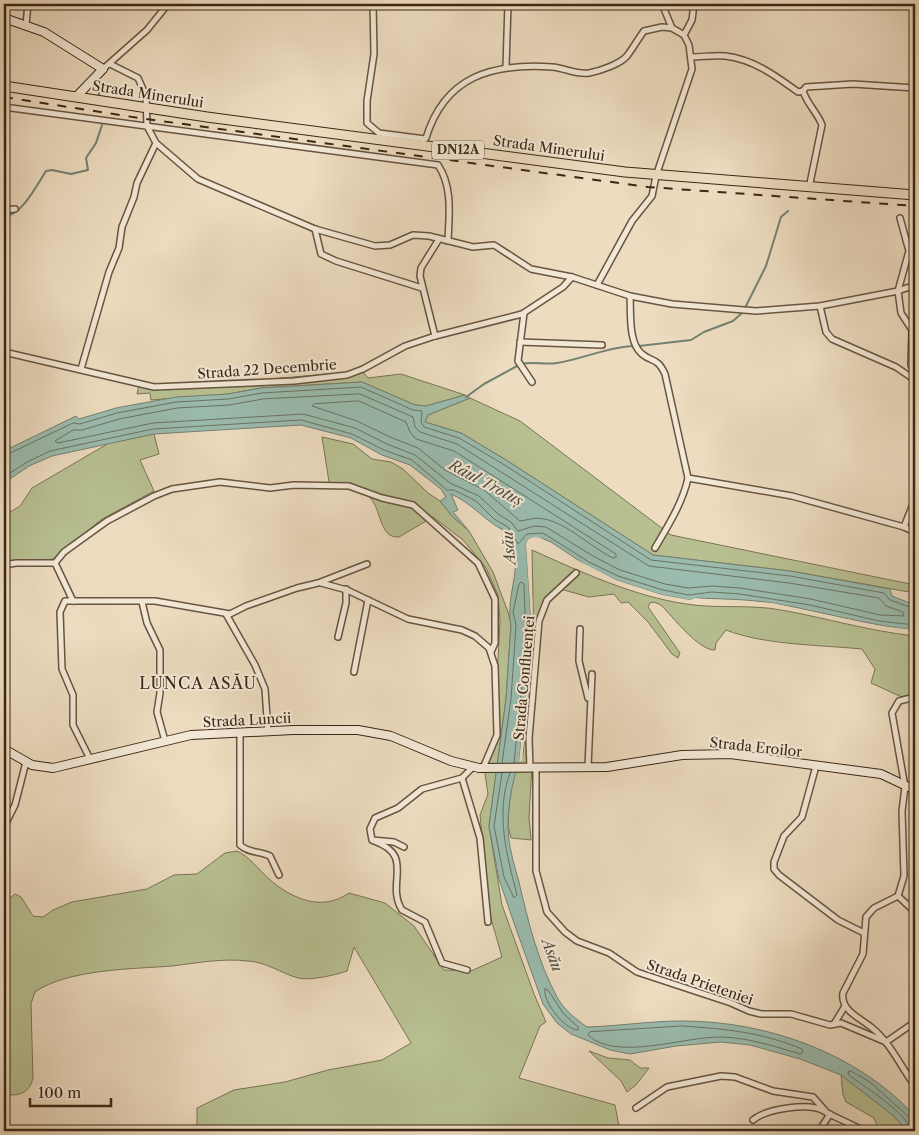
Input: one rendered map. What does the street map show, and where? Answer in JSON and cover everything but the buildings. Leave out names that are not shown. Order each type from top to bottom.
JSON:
[{"type":"main road","points":[[4,18],[44,32],[103,69],[76,96]]},
{"type":"main road","name":"Strada Minerului","points":[[4,86],[146,107],[425,142],[656,176],[915,195]]},
{"type":"main road","name":"Strada Luncii","points":[[4,750],[26,762],[48,768],[198,734],[303,730],[372,732],[400,739],[452,761],[473,767],[533,768]]},
{"type":"main road","name":"Strada Eroilor","points":[[533,768],[614,766],[694,754],[744,755],[888,776],[915,790]]},
{"type":"street","points":[[26,25],[28,4]]},
{"type":"street","points":[[103,69],[147,30],[168,4]]},
{"type":"street","points":[[374,4],[374,54],[367,101],[367,123],[379,133],[425,142],[437,109],[452,90],[470,80],[506,67],[554,67],[578,74],[596,71],[626,57],[644,31],[662,26],[672,28],[684,35],[691,57],[692,69],[656,176],[652,196],[632,221],[597,285]]},
{"type":"street","points":[[506,67],[508,4]]},
{"type":"street","points":[[662,4],[672,28]]},
{"type":"street","points":[[684,35],[692,20],[694,4]]},
{"type":"street","points":[[691,57],[726,56],[754,64],[772,73],[798,92],[803,91],[806,87],[818,84],[887,84],[915,88]]},
{"type":"street","points":[[110,64],[138,78],[144,88],[147,126],[156,143],[198,179],[315,229],[375,246],[390,245],[413,235],[439,239],[473,248],[494,245],[531,269],[572,277],[630,296],[672,304],[756,311],[820,306],[898,291],[915,284]]},
{"type":"street","points":[[803,91],[805,99],[819,115],[822,125],[809,188]]},
{"type":"street","points":[[4,107],[438,165],[446,176],[450,206],[448,241]]},
{"type":"street","points":[[82,369],[108,272],[119,248],[122,227],[134,197],[137,183],[156,143]]},
{"type":"street","points":[[4,210],[15,209]]},
{"type":"street","points":[[900,218],[909,251],[898,291],[901,313],[912,330],[911,365],[915,378]]},
{"type":"street","points":[[315,229],[321,254],[380,276],[422,288]]},
{"type":"street","points":[[436,336],[422,288],[421,268],[439,239]]},
{"type":"street","name":"Strada 22 Decembrie","points":[[4,352],[154,387],[294,381],[347,374],[363,369],[405,346],[524,313],[563,288],[572,277]]},
{"type":"street","points":[[630,296],[634,343],[642,354],[655,359],[664,374],[688,478],[680,504],[655,548]]},
{"type":"street","points":[[820,306],[826,332],[832,339],[896,367],[915,378]]},
{"type":"street","points":[[524,313],[518,361],[532,382]]},
{"type":"street","points":[[520,342],[602,345]]},
{"type":"street","points":[[688,478],[792,496],[904,527],[915,532]]},
{"type":"street","points":[[55,563],[64,552],[107,521],[154,496],[172,490],[220,482],[270,488],[294,485],[349,486],[382,498],[413,505],[478,563],[495,598],[495,643],[491,652]]},
{"type":"street","points":[[904,527],[915,498]]},
{"type":"street","points":[[4,565],[16,562],[55,563]]},
{"type":"street","points":[[55,563],[73,601]]},
{"type":"street","points":[[90,760],[73,725],[73,695],[62,669],[60,608],[65,601],[154,601],[213,610],[226,614],[297,588],[318,583],[367,564]]},
{"type":"street","name":"Strada Confluenței","points":[[533,768],[529,738],[539,621],[547,600],[576,573]]},
{"type":"street","points":[[318,583],[331,584],[414,621],[467,632],[485,644],[491,652],[496,693],[497,735],[483,768]]},
{"type":"street","points":[[338,637],[346,603],[346,590]]},
{"type":"street","points":[[354,672],[368,600]]},
{"type":"street","points":[[142,602],[147,623],[160,650],[161,675],[158,712],[165,741]]},
{"type":"street","points":[[226,614],[262,683],[267,701],[268,732]]},
{"type":"street","points":[[580,629],[579,661],[589,709]]},
{"type":"street","points":[[588,767],[592,674]]},
{"type":"street","points":[[834,1024],[844,1006],[843,993],[863,954],[866,917],[870,911],[898,896],[904,876],[902,811],[905,786],[892,713],[899,700],[915,697]]},
{"type":"street","points":[[240,733],[240,845],[246,850],[262,852],[270,856],[279,875]]},
{"type":"street","points":[[6,823],[15,806],[26,762]]},
{"type":"street","points":[[816,766],[802,817],[784,836],[774,862],[774,869],[778,875],[831,915],[864,933]]},
{"type":"street","points":[[467,970],[442,963],[425,922],[402,910],[395,894],[398,870],[396,859],[390,849],[370,837],[370,829],[372,821],[378,815],[398,808],[422,789],[462,778],[473,767]]},
{"type":"street","name":"Strada Prieteniei","points":[[533,768],[536,871],[547,912],[559,928],[577,940],[601,949],[646,976],[755,1013],[791,1014],[824,1024],[846,1025],[886,1042]]},
{"type":"street","points":[[462,778],[480,838],[488,922]]},
{"type":"street","points":[[374,841],[394,842],[404,847]]},
{"type":"street","points":[[898,896],[915,912]]},
{"type":"street","points":[[844,1006],[871,1026],[886,1042],[915,1086]]},
{"type":"street","points":[[886,1042],[915,1022]]},
{"type":"street","points":[[636,1108],[667,1087],[728,1076],[773,1091],[808,1095],[817,1100],[828,1114]]},
{"type":"street","points":[[752,1120],[765,1112],[815,1107],[865,1131]]},
{"type":"street","points":[[819,1131],[828,1114]]},
{"type":"green space","points":[[362,371],[368,378],[401,374],[465,395],[426,406],[415,405],[362,382],[261,388],[228,394],[151,400],[150,393],[137,394],[140,381],[156,385],[259,380]]},
{"type":"green space","points":[[470,398],[520,421],[671,535],[915,585],[915,593],[790,571],[653,555],[461,433],[425,422],[428,415]]},
{"type":"green space","points":[[154,434],[159,454],[140,460],[154,491],[102,519],[53,559],[4,566],[4,516],[20,506],[32,488],[109,443]]},
{"type":"green space","points":[[322,437],[353,444],[372,459],[391,462],[403,469],[428,493],[440,501],[452,516],[469,531],[493,572],[511,624],[506,699],[489,826],[502,905],[546,1022],[540,1026],[519,1078],[615,1105],[620,1131],[197,1131],[197,1108],[234,1090],[285,1082],[328,1070],[382,1060],[411,1043],[354,947],[347,971],[315,978],[298,978],[255,962],[229,960],[120,969],[83,974],[49,984],[35,992],[31,1004],[33,1078],[31,1083],[23,1093],[14,1095],[4,1094],[4,903],[15,894],[21,897],[33,916],[43,917],[53,910],[72,902],[147,889],[174,875],[197,874],[225,853],[237,851],[250,860],[278,886],[308,901],[328,902],[339,899],[349,893],[385,903],[414,926],[444,970],[471,971],[502,957],[490,915],[480,815],[488,794],[485,774],[494,735],[500,621],[498,595],[486,568],[463,540],[433,517],[399,537],[392,536],[384,528],[376,507],[368,496],[355,490],[330,488]]},
{"type":"green space","points":[[532,550],[608,582],[666,600],[710,606],[769,608],[915,636],[915,703],[871,683],[875,669],[862,649],[775,642],[726,630],[716,643],[715,650],[709,649],[694,639],[661,605],[654,602],[650,603],[648,607],[680,653],[678,658],[672,654],[648,622],[628,602],[621,603],[614,594],[589,597],[560,589],[544,610],[541,620],[531,737],[532,766],[529,817],[531,840],[511,838],[508,826],[509,807],[513,778],[523,754],[534,647]]},
{"type":"green space","points":[[589,1051],[608,1058],[630,1060],[640,1068],[649,1068],[636,1085],[627,1092],[621,1081]]},
{"type":"green space","points":[[841,1075],[894,1116],[907,1131],[879,1131],[874,1118],[846,1102],[843,1095]]},
{"type":"water","name":"Râul Trotuș","points":[[362,382],[415,405],[426,406],[465,395],[470,398],[428,415],[425,422],[461,433],[653,555],[790,571],[890,589],[892,596],[915,605],[915,630],[879,625],[762,602],[734,599],[695,598],[690,600],[662,595],[616,580],[587,566],[551,542],[541,538],[528,539],[526,544],[532,634],[519,763],[511,794],[508,826],[513,861],[544,970],[563,1006],[587,1027],[670,1021],[714,1022],[778,1034],[838,1058],[866,1075],[892,1094],[915,1116],[915,1131],[907,1131],[894,1116],[841,1075],[800,1059],[750,1045],[721,1042],[676,1046],[630,1054],[610,1050],[571,1034],[557,1023],[543,1004],[499,879],[489,826],[506,699],[511,625],[510,601],[515,553],[504,531],[467,503],[451,494],[458,510],[453,512],[469,531],[452,516],[440,501],[446,497],[441,489],[410,465],[382,455],[351,438],[301,425],[154,434],[52,456],[29,466],[4,483],[4,451],[76,416],[79,419],[116,408],[176,397],[228,394],[261,388]]},
{"type":"pier","points":[[541,538],[567,555],[616,580],[662,595],[690,600],[695,598],[710,600],[690,603],[661,597],[615,583],[585,568],[550,544],[540,540],[530,541],[534,646],[522,760],[519,763],[532,634],[526,544],[528,539]]},
{"type":"pier","points":[[740,601],[772,603],[878,626],[915,630],[915,632],[877,629],[808,612]]},
{"type":"waterway","points":[[97,79],[99,95]]},
{"type":"waterway","points":[[4,216],[10,215],[22,206],[46,171],[52,170],[71,174],[88,170],[86,158],[96,143],[102,125]]},
{"type":"waterway","points":[[745,308],[766,266],[781,217],[788,211]]},
{"type":"waterway","points":[[639,346],[691,340],[704,332],[733,321],[742,313]]},
{"type":"waterway","points":[[521,364],[557,363],[634,346]]},
{"type":"waterway","points":[[466,397],[484,384],[517,366]]},
{"type":"railway","points":[[4,97],[139,118],[648,187],[915,206]]},
{"type":"district","name":"LUNCA ASĂU","points":[[198,683]]},
{"type":"water label","name":"Asău","points":[[509,548]]},
{"type":"water label","name":"Asău","points":[[552,955]]}]
